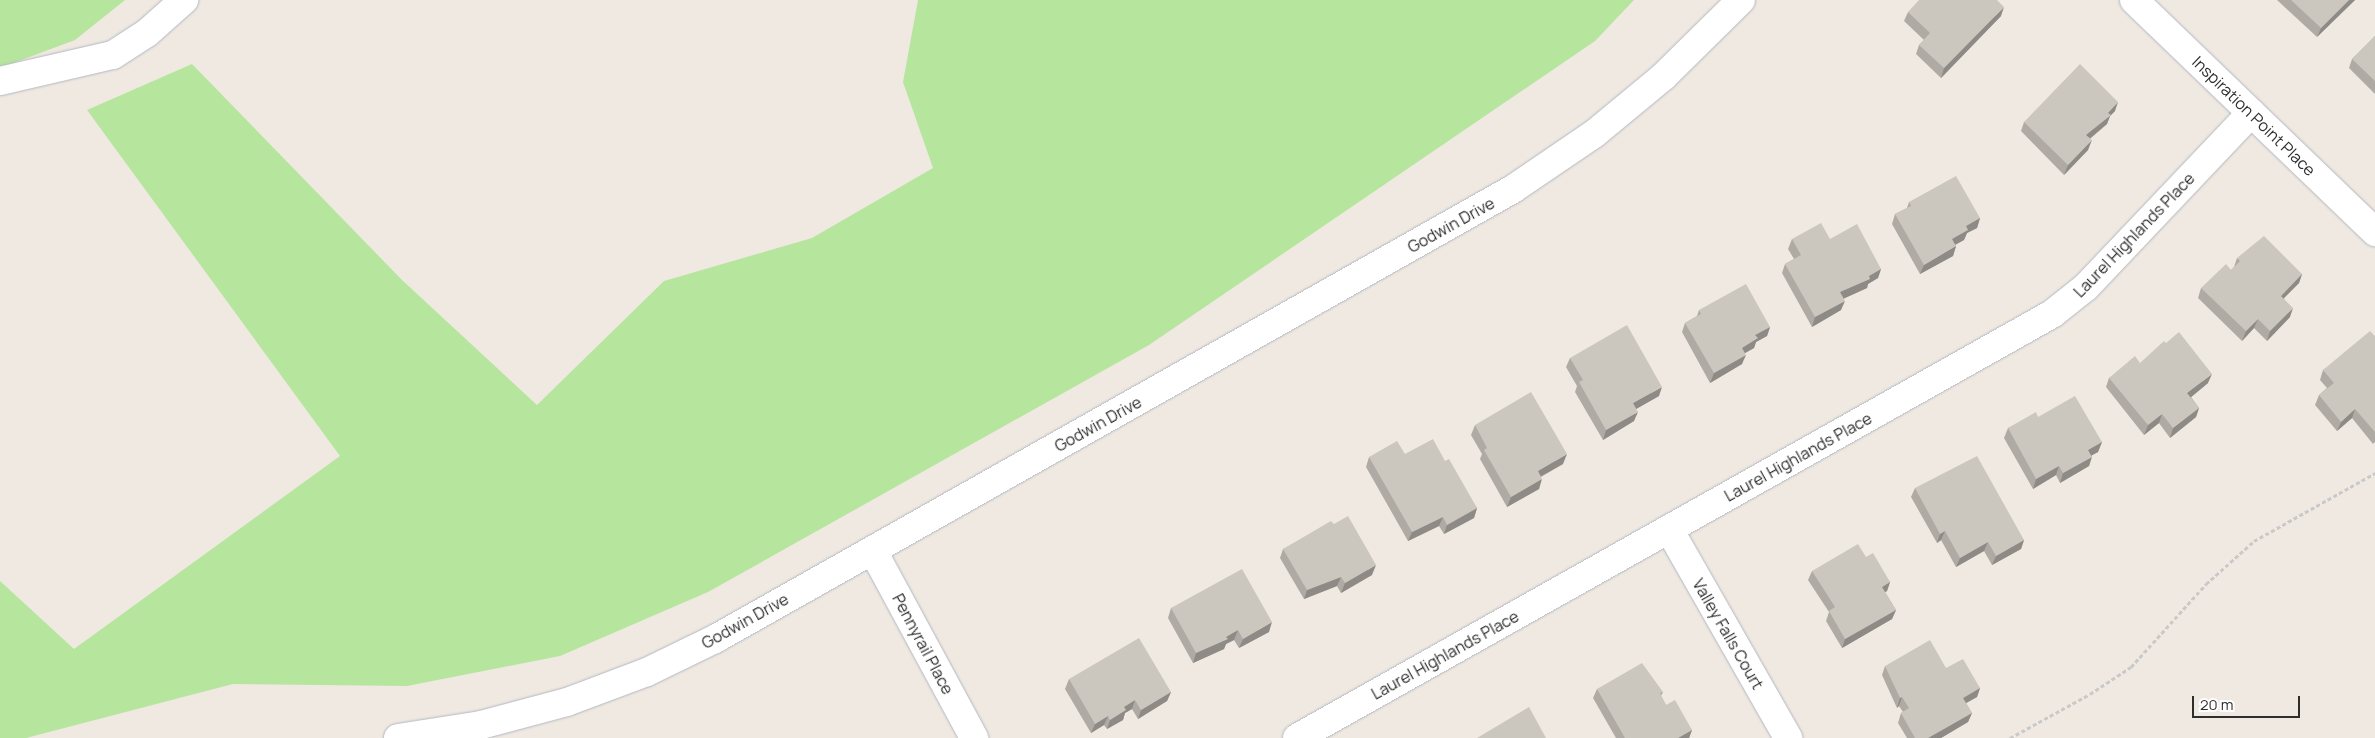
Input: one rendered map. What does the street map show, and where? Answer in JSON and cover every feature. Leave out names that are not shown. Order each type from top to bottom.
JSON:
[{"type":"street","points":[[0,81],[114,56],[147,33],[184,0]]},
{"type":"street","name":"Godwin Drive","points":[[398,738],[522,715],[615,685],[715,639],[1513,190],[1594,134],[1664,76],[1741,0]]},
{"type":"street","name":"Inspiration Point Place","points":[[2134,0],[2375,232]]},
{"type":"street","name":"Laurel Highlands Place","points":[[1297,738],[2070,302],[2251,112]]},
{"type":"street","name":"Valley Falls Court","points":[[1669,529],[1788,738]]},
{"type":"street","name":"Pennyrail Place","points":[[873,551],[974,738]]},
{"type":"path","points":[[2010,738],[2090,694],[2131,667],[2206,584],[2254,541],[2375,472]]},
{"type":"green space","points":[[0,0],[125,0],[75,40],[0,68]]},
{"type":"green space","points":[[918,0],[1634,0],[1595,41],[1149,345],[708,592],[560,656],[407,686],[233,684],[26,738],[0,738],[0,581],[74,649],[340,456],[87,110],[192,64],[402,280],[537,405],[664,281],[812,238],[933,168],[903,82]]},
{"type":"building","points":[[1919,0],[1997,0],[2004,7],[1944,68],[1919,45],[1930,33],[1908,12]]},
{"type":"building","points":[[2291,0],[2349,0],[2321,28]]},
{"type":"building","points":[[2375,36],[2375,81],[2352,59]]},
{"type":"building","points":[[2080,64],[2118,102],[2108,113],[2111,115],[2086,135],[2092,140],[2068,165],[2024,122]]},
{"type":"building","points":[[1956,176],[1980,218],[1966,226],[1968,230],[1952,239],[1956,246],[1924,265],[1895,214],[1911,206],[1909,202]]},
{"type":"building","points":[[1821,223],[1830,239],[1857,224],[1881,269],[1869,276],[1870,279],[1840,292],[1845,301],[1815,317],[1785,264],[1801,255],[1792,239]]},
{"type":"building","points":[[2264,236],[2302,274],[2281,296],[2293,308],[2270,331],[2258,319],[2246,331],[2201,288],[2226,264],[2231,270],[2240,261],[2237,258]]},
{"type":"building","points":[[1746,284],[1770,327],[1755,335],[1758,338],[1742,348],[1746,355],[1714,373],[1685,323],[1701,314],[1699,310]]},
{"type":"building","points":[[1627,325],[1662,387],[1633,403],[1638,412],[1606,430],[1579,382],[1583,380],[1570,358]]},
{"type":"building","points":[[2370,331],[2375,336],[2375,432],[2355,409],[2341,422],[2319,395],[2334,383],[2323,370]]},
{"type":"building","points":[[2179,332],[2212,374],[2187,393],[2199,408],[2173,428],[2162,414],[2148,425],[2109,378],[2135,356],[2140,363],[2164,341],[2166,343]]},
{"type":"building","points":[[1531,392],[1567,454],[1538,471],[1542,479],[1511,497],[1484,450],[1487,448],[1475,425]]},
{"type":"building","points":[[2075,396],[2102,442],[2088,450],[2092,457],[2063,473],[2059,466],[2036,479],[2008,428],[2036,412],[2038,417]]},
{"type":"building","points":[[1433,439],[1445,461],[1449,459],[1477,508],[1447,525],[1443,517],[1412,532],[1369,457],[1397,441],[1405,454]]},
{"type":"building","points":[[1977,456],[2024,540],[1996,556],[1988,542],[1960,558],[1945,531],[1940,534],[1915,488]]},
{"type":"building","points":[[1348,516],[1376,565],[1345,583],[1341,577],[1307,590],[1283,549],[1331,521],[1334,524]]},
{"type":"building","points":[[1858,544],[1866,557],[1873,553],[1890,582],[1882,587],[1896,610],[1845,639],[1829,611],[1835,607],[1812,571]]},
{"type":"building","points":[[1242,569],[1272,622],[1243,639],[1238,630],[1226,637],[1228,639],[1196,653],[1171,608]]},
{"type":"building","points":[[1139,638],[1171,692],[1141,710],[1135,700],[1124,707],[1126,710],[1110,720],[1108,716],[1095,724],[1069,679]]},
{"type":"building","points":[[1930,640],[1946,668],[1963,659],[1980,688],[1963,698],[1972,713],[1928,738],[1915,738],[1901,713],[1909,708],[1902,697],[1900,698],[1885,666]]},
{"type":"building","points":[[1642,663],[1663,692],[1660,693],[1666,705],[1675,700],[1692,730],[1678,738],[1625,738],[1597,689]]},
{"type":"building","points":[[1529,707],[1546,738],[1477,738]]}]
